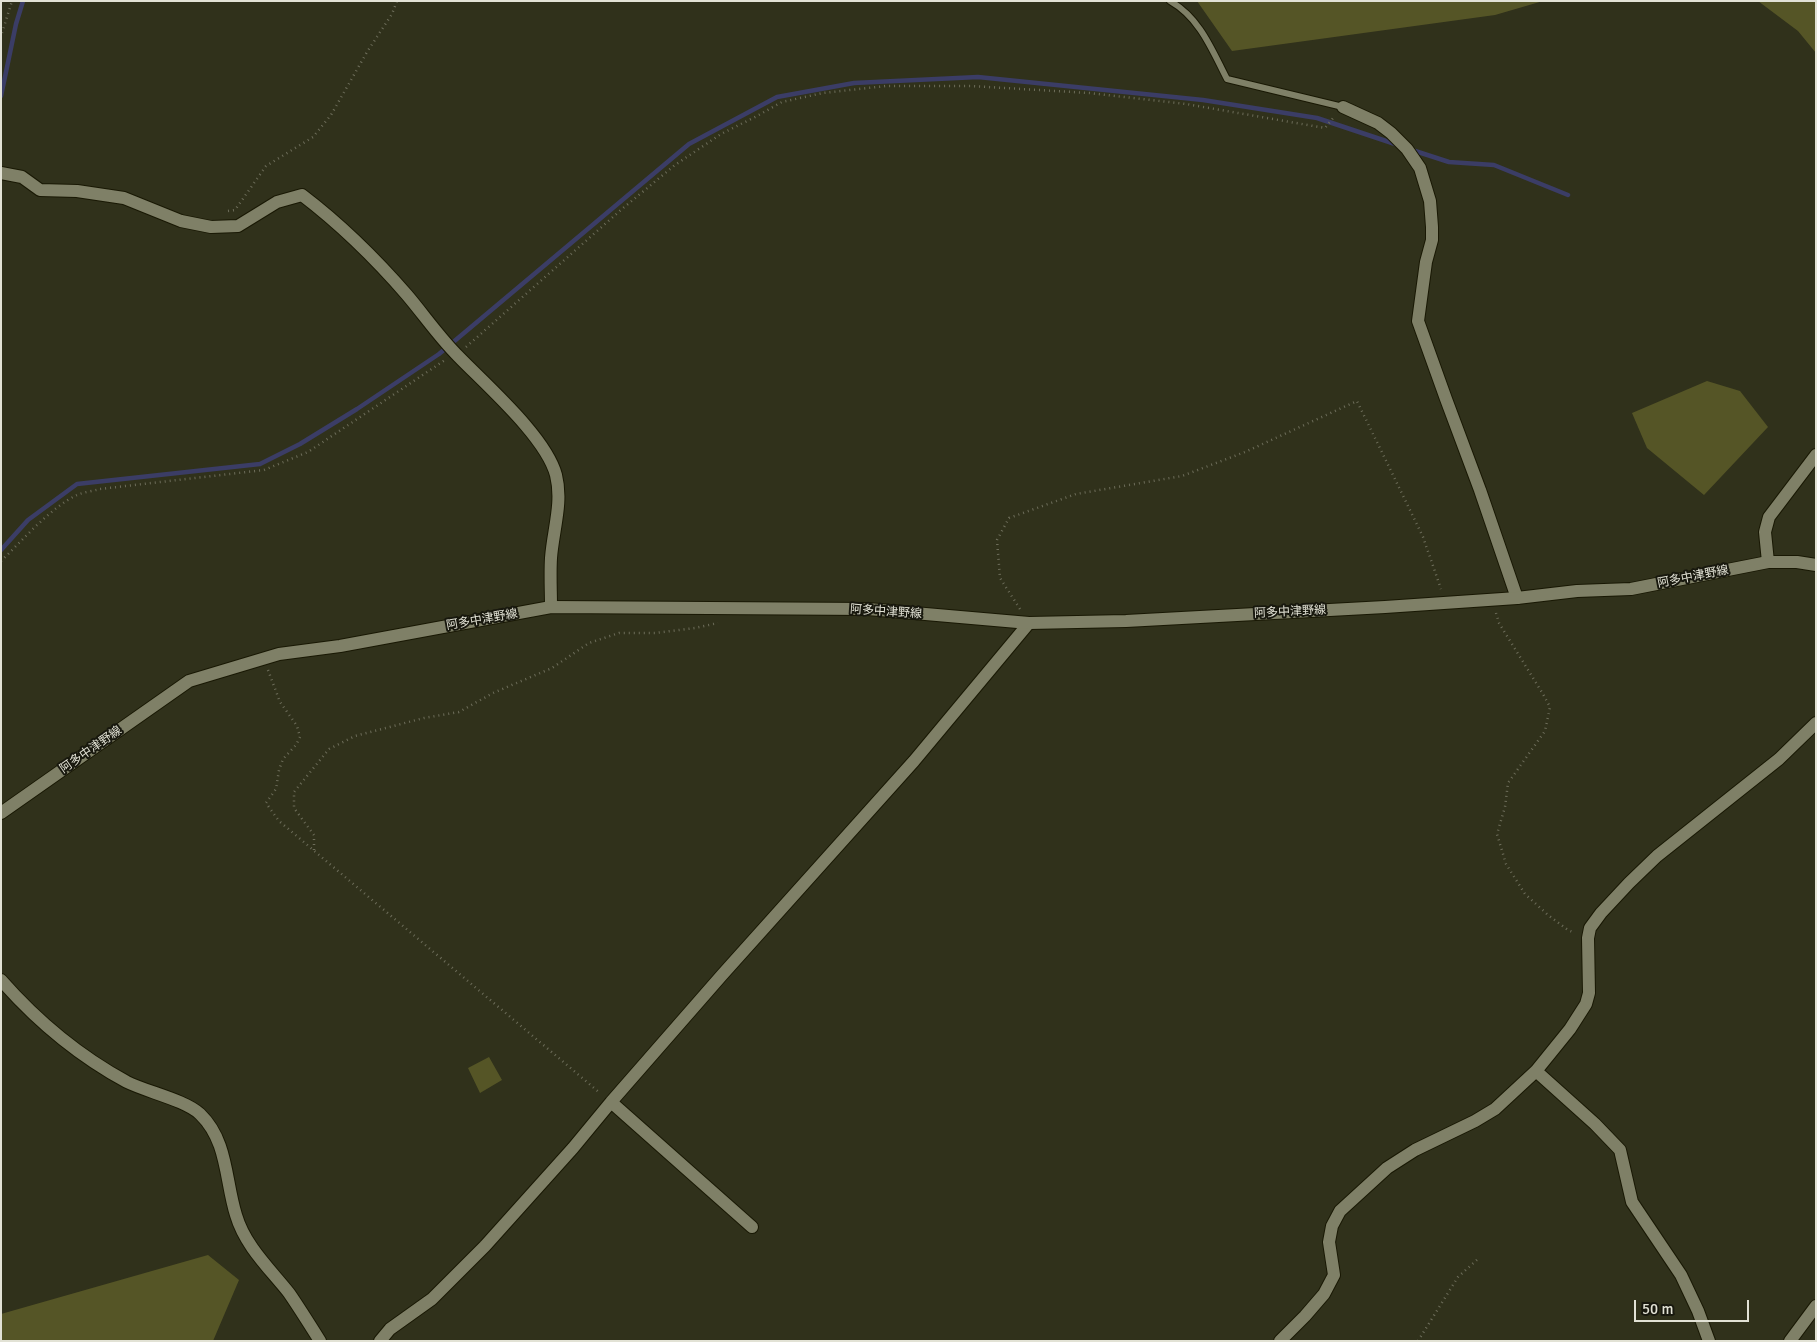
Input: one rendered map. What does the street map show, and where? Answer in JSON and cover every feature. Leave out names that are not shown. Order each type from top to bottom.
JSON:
[{"type":"street","points":[[1343,107],[1378,123],[1392,133],[1407,149],[1420,168],[1430,201],[1432,240],[1426,262],[1418,321],[1480,490],[1517,598]]},
{"type":"street","points":[[1,173],[22,177],[40,190],[77,191],[124,198],[181,220],[211,227],[238,226],[277,202],[302,196],[344,229],[406,293],[456,355],[542,446],[556,473],[559,487],[559,504],[551,558],[551,607]]},
{"type":"street","points":[[1768,562],[1765,532],[1769,517],[1816,454]]},
{"type":"street","name":"阿多中津野線","points":[[1,813],[189,681],[264,658],[331,648],[551,607],[868,610],[1029,623],[1164,620],[1517,598],[1577,591],[1632,589],[1768,562],[1797,562],[1816,565]]},
{"type":"street","points":[[380,1341],[390,1329],[432,1299],[485,1246],[574,1148],[611,1102],[914,760],[1029,623]]},
{"type":"street","points":[[1280,1341],[1324,1294],[1334,1275],[1329,1242],[1332,1226],[1340,1212],[1387,1168],[1415,1150],[1475,1121],[1495,1108],[1536,1071],[1570,1029],[1586,1004],[1589,994],[1588,938],[1590,928],[1595,920],[1657,856],[1778,759],[1816,723]]},
{"type":"street","points":[[1,980],[22,1004],[80,1053],[127,1082],[185,1104],[199,1112],[218,1138],[223,1153],[231,1198],[240,1227],[247,1240],[289,1294],[320,1341]]},
{"type":"street","points":[[1536,1071],[1620,1150],[1632,1202],[1681,1275],[1698,1311],[1709,1341]]},
{"type":"street","points":[[611,1102],[752,1227]]},
{"type":"street","points":[[1790,1341],[1816,1306]]},
{"type":"lane","points":[[1170,1],[1186,12],[1200,29],[1227,78],[1343,107]]},
{"type":"path","points":[[1,33],[12,1]]},
{"type":"path","points":[[226,212],[235,210],[266,166],[313,137],[331,115],[367,52],[392,14],[397,1]]},
{"type":"path","points":[[1,561],[62,505],[78,495],[100,489],[264,470],[308,452],[438,364],[456,355],[675,165],[721,134],[782,102],[823,93],[886,86],[971,86],[1089,93],[1186,104],[1325,128],[1343,107]]},
{"type":"path","points":[[1029,623],[1000,578],[997,540],[1009,518],[1076,494],[1182,476],[1245,452],[1357,401],[1423,537],[1446,602]]},
{"type":"path","points":[[1492,599],[1499,623],[1550,708],[1545,731],[1508,783],[1505,807],[1497,834],[1506,864],[1526,894],[1548,915],[1568,930],[1588,938]]},
{"type":"path","points":[[314,850],[314,834],[294,808],[294,792],[329,749],[355,736],[424,718],[459,712],[492,693],[552,668],[589,643],[619,633],[655,633],[724,622]]},
{"type":"path","points":[[264,658],[280,702],[297,726],[300,737],[284,759],[279,770],[276,790],[266,803],[279,821],[288,831],[314,850],[611,1102]]},
{"type":"path","points":[[1418,1341],[1458,1277],[1479,1258]]},
{"type":"shaded area","points":[[1197,1],[1543,1],[1495,15],[1232,51]]},
{"type":"shaded area","points":[[1758,1],[1816,1],[1816,53],[1798,31]]},
{"type":"shaded area","points":[[1707,381],[1740,391],[1768,427],[1704,495],[1647,448],[1632,413]]},
{"type":"shaded area","points":[[489,1057],[502,1080],[480,1093],[468,1068]]},
{"type":"shaded area","points":[[208,1255],[239,1280],[213,1341],[1,1341],[1,1314]]},
{"type":"waterway","points":[[1,96],[16,24],[23,1]]},
{"type":"waterway","points":[[1,550],[28,520],[77,484],[260,464],[300,444],[357,409],[439,354],[689,144],[777,97],[854,83],[978,77],[1203,100],[1317,118],[1398,145]]},
{"type":"waterway","points":[[1412,150],[1449,162],[1494,165],[1568,195]]}]
